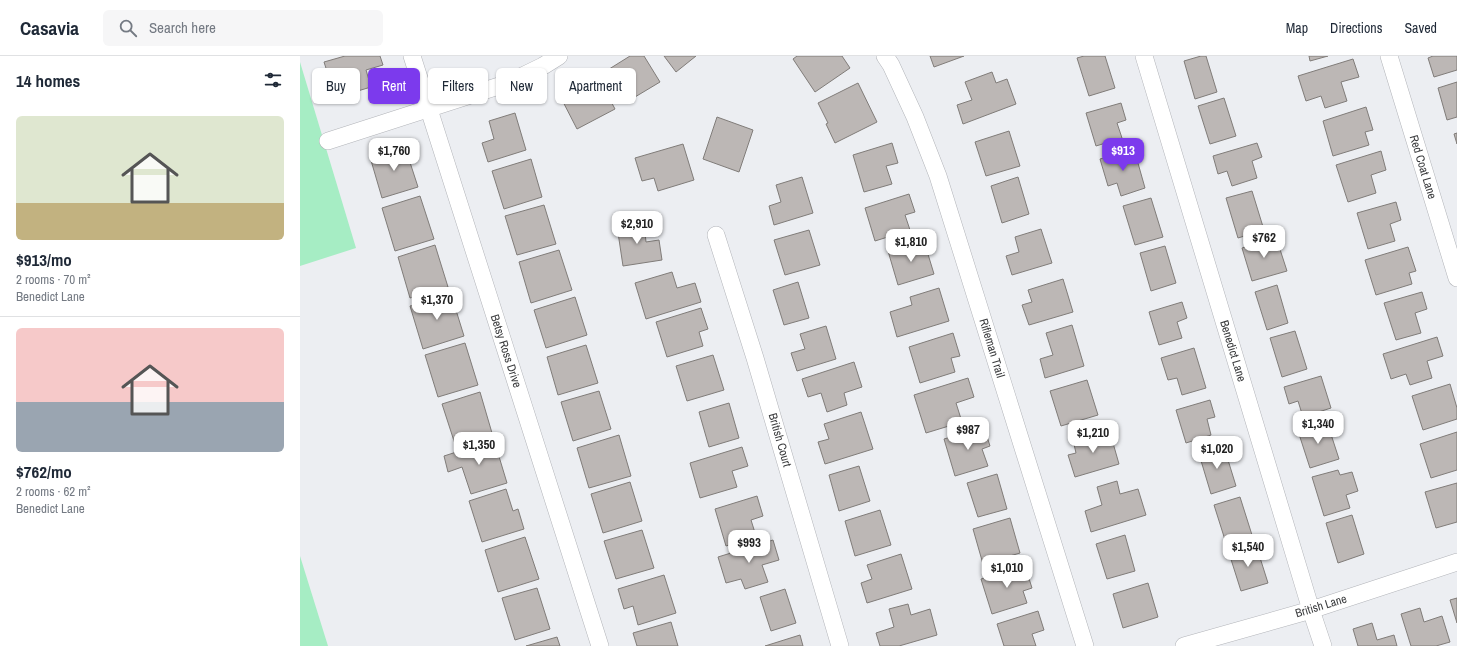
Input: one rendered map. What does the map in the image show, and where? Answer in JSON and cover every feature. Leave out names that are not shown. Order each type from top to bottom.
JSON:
[{"type":"street","name":"Betsy Ross Drive","points":[[412,56],[600,646]]},
{"type":"street","points":[[328,141],[429,110],[508,83],[544,66],[559,56]]},
{"type":"street","name":"Rifleman Trail","points":[[885,56],[891,65],[914,117],[938,176],[1085,646]]},
{"type":"street","name":"Benedict Lane","points":[[1144,56],[1323,646]]},
{"type":"street","name":"Red Coat Lane","points":[[1389,56],[1457,278]]},
{"type":"street","name":"British Court","points":[[716,236],[755,358],[840,646]]},
{"type":"street","name":"British Lane","points":[[1184,646],[1311,610],[1457,562]]},
{"type":"green space","points":[[300,62],[356,248],[300,266]]},
{"type":"green space","points":[[300,556],[328,646],[300,646]]},
{"type":"building","points":[[345,56],[380,56],[383,65],[368,68],[366,70],[368,77],[368,88],[360,90],[360,68],[326,68],[324,62]]},
{"type":"building","points":[[630,56],[644,56],[660,82],[636,96],[636,68],[611,68]]},
{"type":"building","points":[[664,56],[696,56],[676,72]]},
{"type":"building","points":[[797,56],[842,56],[850,68],[815,92],[793,59]]},
{"type":"building","points":[[930,56],[964,56],[934,67]]},
{"type":"building","points":[[1084,56],[1105,56],[1115,88],[1089,96],[1077,58]]},
{"type":"building","points":[[1206,56],[1217,92],[1195,99],[1184,61]]},
{"type":"building","points":[[1309,56],[1328,56],[1310,61]]},
{"type":"building","points":[[1433,56],[1457,56],[1457,70],[1434,77],[1428,58]]},
{"type":"building","points":[[1353,59],[1359,77],[1341,82],[1347,101],[1325,108],[1321,96],[1306,101],[1298,76]]},
{"type":"building","points":[[992,72],[996,83],[1007,79],[1016,104],[963,124],[957,105],[972,100],[965,82]]},
{"type":"building","points":[[1457,82],[1457,117],[1447,120],[1438,88]]},
{"type":"building","points":[[858,83],[877,122],[835,143],[826,124],[828,123],[818,103]]},
{"type":"building","points":[[1224,98],[1236,136],[1210,144],[1198,106]]},
{"type":"building","points":[[1121,103],[1126,120],[1117,123],[1122,138],[1096,146],[1086,113]]},
{"type":"building","points":[[564,104],[612,104],[615,109],[577,129]]},
{"type":"building","points":[[1366,107],[1373,130],[1365,132],[1369,145],[1333,156],[1323,121]]},
{"type":"building","points":[[515,113],[526,150],[488,162],[482,143],[494,139],[489,121]]},
{"type":"building","points":[[717,117],[753,130],[739,172],[703,159]]},
{"type":"building","points":[[1009,131],[1020,166],[986,176],[975,142]]},
{"type":"building","points":[[1457,133],[1457,144],[1454,134]]},
{"type":"building","points":[[892,143],[898,163],[886,166],[892,184],[864,192],[853,155]]},
{"type":"building","points":[[1257,143],[1262,157],[1252,161],[1257,178],[1232,186],[1227,171],[1218,174],[1213,156]]},
{"type":"building","points":[[683,144],[694,180],[658,191],[654,178],[642,181],[635,158]]},
{"type":"building","points":[[405,147],[418,187],[382,198],[370,157]]},
{"type":"building","points":[[1134,149],[1145,188],[1121,196],[1117,183],[1108,186],[1100,159]]},
{"type":"building","points":[[1381,151],[1386,170],[1371,175],[1376,193],[1348,202],[1336,165]]},
{"type":"building","points":[[531,159],[542,197],[504,209],[492,171]]},
{"type":"building","points":[[802,177],[813,213],[774,225],[769,206],[781,202],[776,185]]},
{"type":"building","points":[[1018,177],[1029,214],[1002,223],[991,186]]},
{"type":"building","points":[[1252,191],[1264,230],[1238,238],[1226,198]]},
{"type":"building","points":[[909,194],[915,212],[905,215],[910,230],[875,241],[865,208]]},
{"type":"building","points":[[420,196],[434,239],[395,251],[382,208]]},
{"type":"building","points":[[1151,198],[1163,237],[1135,245],[1123,206]]},
{"type":"building","points":[[1396,202],[1401,220],[1390,224],[1395,241],[1368,249],[1357,213]]},
{"type":"building","points":[[544,205],[556,244],[517,255],[505,216]]},
{"type":"building","points":[[644,222],[646,242],[659,240],[662,260],[623,266],[617,226]]},
{"type":"building","points":[[1041,229],[1052,263],[1012,275],[1006,256],[1019,252],[1015,237]]},
{"type":"building","points":[[809,230],[820,265],[785,275],[774,240]]},
{"type":"building","points":[[1276,237],[1287,271],[1252,281],[1242,248]]},
{"type":"building","points":[[924,241],[934,274],[898,285],[888,251]]},
{"type":"building","points":[[435,245],[448,287],[410,298],[398,257]]},
{"type":"building","points":[[1165,246],[1176,283],[1151,291],[1140,253]]},
{"type":"building","points":[[1408,247],[1416,271],[1409,273],[1412,284],[1376,295],[1365,260]]},
{"type":"building","points":[[559,250],[572,290],[531,303],[519,262]]},
{"type":"building","points":[[672,272],[677,288],[695,283],[701,302],[646,319],[635,283]]},
{"type":"building","points":[[1063,279],[1073,312],[1029,325],[1022,305],[1032,302],[1028,290]]},
{"type":"building","points":[[798,282],[809,318],[784,325],[773,290]]},
{"type":"building","points":[[1277,285],[1288,323],[1267,330],[1255,292]]},
{"type":"building","points":[[939,288],[949,321],[897,337],[890,312],[912,305],[910,297]]},
{"type":"building","points":[[1422,292],[1427,309],[1415,313],[1421,333],[1396,340],[1384,303]]},
{"type":"building","points":[[451,294],[464,336],[423,349],[410,306]]},
{"type":"building","points":[[575,297],[587,335],[546,348],[534,310]]},
{"type":"building","points":[[1182,302],[1187,318],[1177,322],[1182,338],[1159,345],[1149,312]]},
{"type":"building","points":[[701,308],[708,329],[699,332],[703,346],[667,357],[656,322]]},
{"type":"building","points":[[1072,325],[1084,366],[1045,378],[1040,359],[1053,355],[1046,333]]},
{"type":"building","points":[[826,326],[836,359],[797,371],[791,353],[805,349],[800,334]]},
{"type":"building","points":[[1295,331],[1307,369],[1282,377],[1270,338]]},
{"type":"building","points":[[953,333],[960,356],[951,358],[955,372],[920,383],[909,347]]},
{"type":"building","points":[[1437,337],[1443,356],[1427,361],[1432,378],[1410,385],[1406,374],[1391,379],[1383,354]]},
{"type":"building","points":[[465,343],[478,385],[438,397],[425,355]]},
{"type":"building","points":[[586,345],[598,383],[558,395],[547,357]]},
{"type":"building","points":[[1194,348],[1206,388],[1182,395],[1177,378],[1168,380],[1161,358]]},
{"type":"building","points":[[713,355],[724,390],[687,401],[676,366]]},
{"type":"building","points":[[854,362],[862,387],[844,393],[847,405],[827,412],[821,393],[808,397],[802,379]]},
{"type":"building","points":[[1321,376],[1331,408],[1303,417],[1298,401],[1289,404],[1284,387]]},
{"type":"building","points":[[968,378],[974,397],[956,403],[962,422],[926,433],[914,395]]},
{"type":"building","points":[[1087,380],[1098,415],[1061,426],[1050,391]]},
{"type":"building","points":[[1450,384],[1457,408],[1457,419],[1423,430],[1412,396]]},
{"type":"building","points":[[599,391],[611,429],[573,441],[561,402]]},
{"type":"building","points":[[480,392],[492,433],[455,444],[442,404]]},
{"type":"building","points":[[1210,400],[1215,417],[1207,419],[1211,435],[1186,443],[1176,410]]},
{"type":"building","points":[[729,403],[739,438],[709,447],[699,412]]},
{"type":"building","points":[[861,412],[873,449],[825,464],[818,442],[829,439],[824,424]]},
{"type":"building","points":[[1327,422],[1339,459],[1310,468],[1298,431]]},
{"type":"building","points":[[984,427],[990,446],[982,449],[988,466],[955,476],[944,439]]},
{"type":"building","points":[[1109,429],[1119,464],[1075,477],[1068,455],[1076,453],[1073,440]]},
{"type":"building","points":[[1457,432],[1457,470],[1431,478],[1420,444]]},
{"type":"building","points":[[619,435],[631,476],[589,488],[577,448]]},
{"type":"building","points":[[494,440],[507,483],[471,494],[462,467],[448,472],[444,456]]},
{"type":"building","points":[[742,447],[748,466],[732,471],[737,487],[700,498],[690,463]]},
{"type":"building","points":[[1224,447],[1236,486],[1211,494],[1199,454]]},
{"type":"building","points":[[859,466],[870,501],[839,511],[829,475]]},
{"type":"building","points":[[1338,470],[1340,475],[1352,472],[1358,491],[1346,495],[1350,508],[1324,516],[1312,477]]},
{"type":"building","points":[[997,474],[1007,509],[978,517],[967,483]]},
{"type":"building","points":[[1117,481],[1120,494],[1138,489],[1146,515],[1091,532],[1085,511],[1102,505],[1097,487]]},
{"type":"building","points":[[630,482],[642,521],[603,533],[591,494]]},
{"type":"building","points":[[1457,483],[1457,522],[1436,528],[1425,492]]},
{"type":"building","points":[[506,489],[513,511],[518,509],[524,529],[482,542],[469,501]]},
{"type":"building","points":[[757,496],[763,516],[751,520],[756,536],[726,546],[715,509]]},
{"type":"building","points":[[1240,497],[1252,535],[1226,543],[1214,505]]},
{"type":"building","points":[[880,510],[891,545],[855,556],[845,521]]},
{"type":"building","points":[[1352,515],[1364,554],[1338,563],[1326,523]]},
{"type":"building","points":[[1010,518],[1020,553],[983,564],[973,529]]},
{"type":"building","points":[[642,530],[654,568],[616,579],[604,541]]},
{"type":"building","points":[[1125,535],[1135,571],[1107,579],[1096,544]]},
{"type":"building","points":[[525,537],[539,579],[498,592],[485,550]]},
{"type":"building","points":[[773,540],[779,560],[762,565],[768,582],[745,589],[741,579],[726,583],[718,557]]},
{"type":"building","points":[[1256,545],[1268,583],[1241,591],[1229,553]]},
{"type":"building","points":[[901,554],[912,589],[867,603],[861,583],[872,579],[867,565]]},
{"type":"building","points":[[1025,566],[1032,588],[1023,591],[1027,603],[992,614],[981,579]]},
{"type":"building","points":[[664,575],[676,613],[638,625],[633,606],[624,609],[618,589]]},
{"type":"building","points":[[1148,583],[1158,617],[1123,628],[1113,594]]},
{"type":"building","points":[[537,588],[550,629],[515,640],[502,598]]},
{"type":"building","points":[[785,589],[796,623],[771,631],[760,597]]},
{"type":"building","points":[[1457,598],[1457,623],[1450,600]]},
{"type":"building","points":[[908,604],[911,615],[930,609],[937,635],[899,646],[880,646],[876,633],[894,627],[889,609]]},
{"type":"building","points":[[1420,608],[1424,622],[1442,616],[1450,642],[1436,646],[1411,646],[1401,614]]},
{"type":"building","points":[[1038,611],[1044,630],[1032,634],[1036,646],[1004,646],[997,624]]},
{"type":"building","points":[[671,622],[678,646],[637,646],[633,633]]},
{"type":"building","points":[[1372,623],[1377,640],[1394,635],[1397,646],[1358,646],[1353,629]]},
{"type":"building","points":[[800,635],[803,646],[765,646]]},
{"type":"building","points":[[557,637],[560,646],[526,646]]}]
